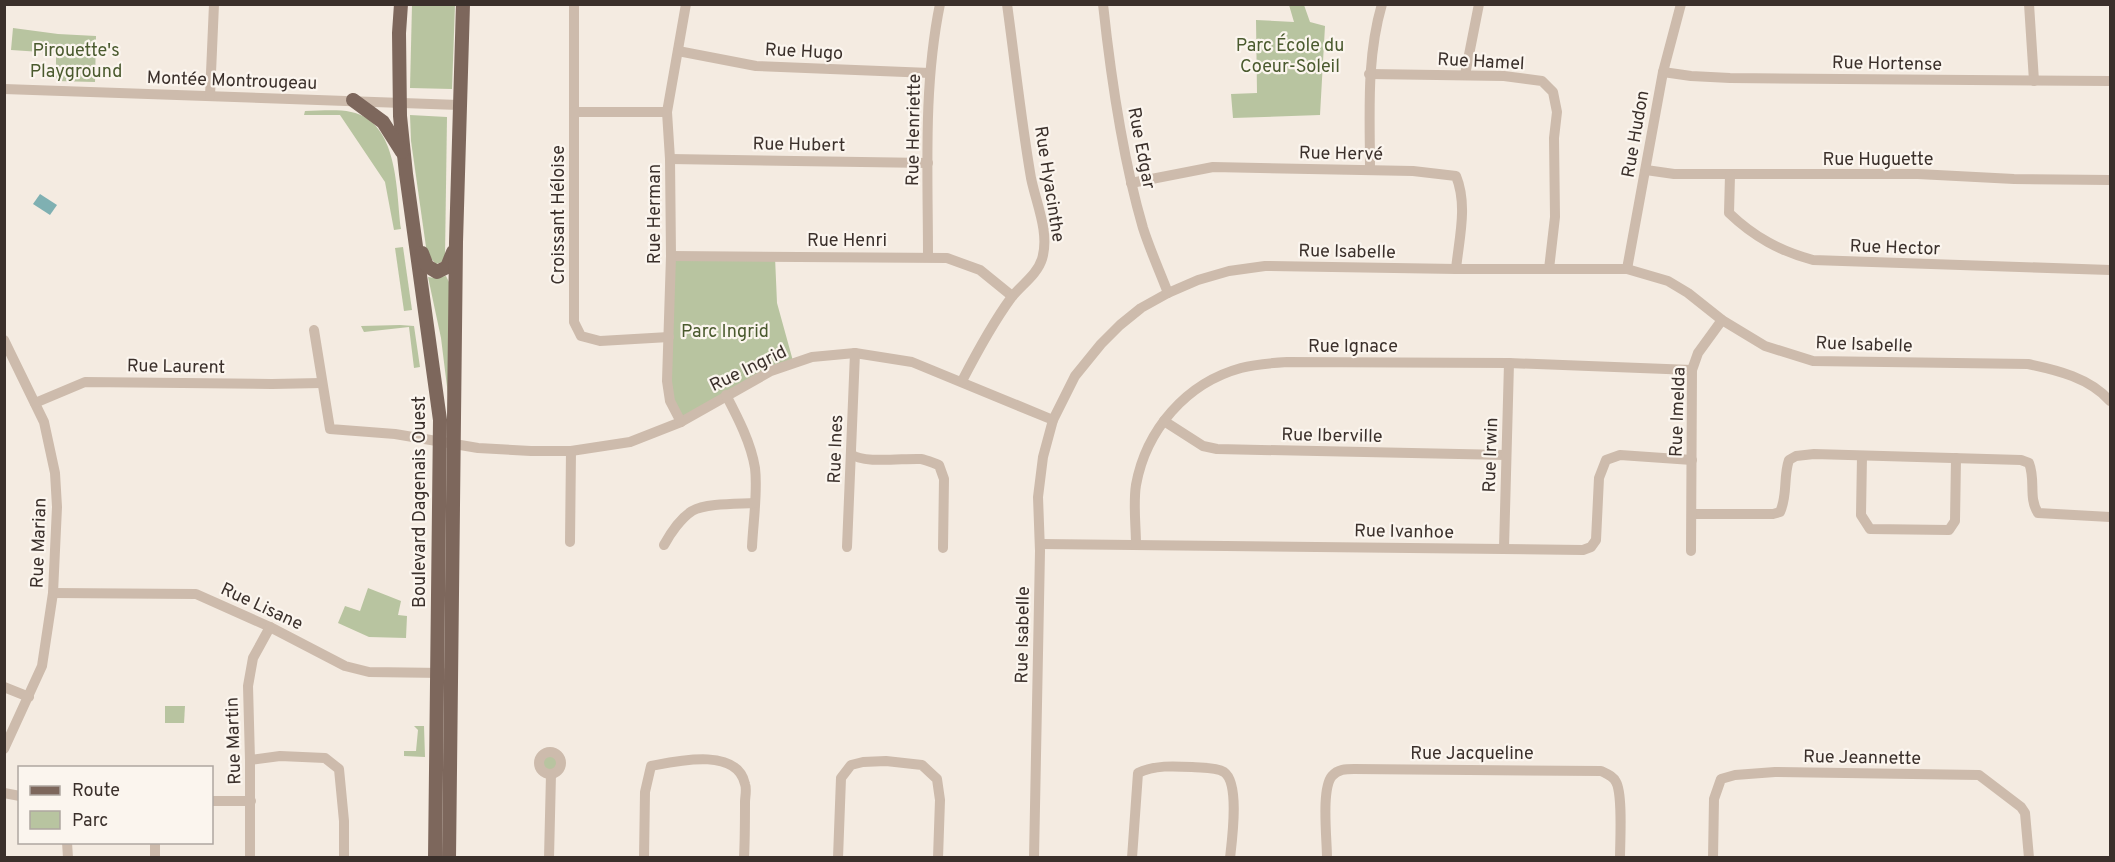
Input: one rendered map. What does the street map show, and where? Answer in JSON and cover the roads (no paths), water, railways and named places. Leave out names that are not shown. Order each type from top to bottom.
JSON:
[{"type":"main road","name":"Boulevard Dagenais Ouest","points":[[401,4],[400,102],[404,157],[438,401],[449,858]]},
{"type":"main road","name":"Boulevard Dagenais Ouest","points":[[435,858],[454,444],[456,242],[463,4]]},
{"type":"main road","points":[[354,100],[383,122],[404,157]]},
{"type":"main road","points":[[414,235],[427,266],[437,272],[447,267],[456,242]]},
{"type":"street","points":[[210,96],[214,4]]},
{"type":"street","name":"Croissant Héloise","points":[[574,4],[574,322],[581,336],[600,341],[669,338]]},
{"type":"street","name":"Rue Herman","points":[[681,422],[670,401],[667,381],[671,256],[667,112],[686,4]]},
{"type":"street","name":"Rue Henriette","points":[[928,257],[930,73],[940,4]]},
{"type":"street","name":"Rue Hyacinthe","points":[[962,381],[983,340],[1012,296],[1035,272],[1042,261],[1044,249],[1042,225],[1031,178],[1006,4]]},
{"type":"street","name":"Rue Edgar","points":[[1103,4],[1118,118],[1131,183],[1144,231],[1168,293]]},
{"type":"street","points":[[1370,170],[1369,74],[1375,27],[1382,4]]},
{"type":"street","points":[[1465,75],[1479,4]]},
{"type":"street","name":"Rue Hudon","points":[[1627,269],[1663,72],[1681,4]]},
{"type":"street","points":[[2029,4],[2034,81]]},
{"type":"street","name":"Rue Hugo","points":[[678,51],[756,66],[930,73]]},
{"type":"street","name":"Rue Hortense","points":[[1663,72],[1730,78],[2110,81]]},
{"type":"street","name":"Rue Hamel","points":[[1369,74],[1504,76],[1542,81],[1553,93],[1557,112],[1554,138],[1555,217],[1549,269]]},
{"type":"street","name":"Montée Montrougeau","points":[[4,90],[459,105]]},
{"type":"street","points":[[574,112],[667,112]]},
{"type":"street","name":"Rue Hubert","points":[[670,159],[928,163]]},
{"type":"street","name":"Rue Hervé","points":[[1131,183],[1213,167],[1413,171],[1456,176],[1462,190],[1456,269]]},
{"type":"street","name":"Rue Huguette","points":[[1646,170],[1674,174],[1918,174],[2014,179],[2110,180]]},
{"type":"street","name":"Rue Hector","points":[[1730,175],[1729,213],[1752,233],[1772,246],[1813,260],[2110,270]]},
{"type":"street","name":"Rue Henri","points":[[671,256],[947,258],[980,270],[1012,296]]},
{"type":"street","name":"Rue Isabelle","points":[[1034,858],[1040,544],[1038,497],[1043,457],[1053,420],[1076,376],[1120,324],[1141,308],[1198,280],[1229,271],[1265,266],[1627,269],[1668,281],[1688,293],[1722,320],[1765,346],[1813,361],[2028,364],[2061,370],[2107,389],[2110,401]]},
{"type":"street","name":"Rue Imelda","points":[[1691,551],[1692,370],[1698,353],[1722,320]]},
{"type":"street","points":[[314,330],[321,382]]},
{"type":"street","name":"Rue Marian","points":[[4,340],[44,422],[55,473],[57,507],[53,593],[42,666],[4,749]]},
{"type":"street","name":"Rue Ingrid","points":[[321,382],[330,429],[395,434],[454,444],[521,451],[571,451],[630,442],[681,422],[771,371],[812,357],[855,353],[912,362],[1053,420]]},
{"type":"street","name":"Rue Ines","points":[[848,547],[855,353]]},
{"type":"street","name":"Rue Ignace","points":[[1136,545],[1135,488],[1143,455],[1164,421],[1179,404],[1199,387],[1238,369],[1287,362],[1509,363],[1692,370]]},
{"type":"street","name":"Rue Irwin","points":[[1504,548],[1509,363]]},
{"type":"street","name":"Rue Laurent","points":[[35,403],[85,382],[272,384],[321,382]]},
{"type":"street","points":[[726,395],[749,447],[755,470],[752,547]]},
{"type":"street","name":"Rue Iberville","points":[[1164,421],[1203,446],[1217,448],[1506,455]]},
{"type":"street","points":[[570,542],[571,451]]},
{"type":"street","points":[[851,454],[855,457],[866,458],[924,460],[939,465],[944,479],[943,548]]},
{"type":"street","points":[[1692,514],[1773,514],[1780,512],[1784,502],[1785,470],[1789,460],[1796,456],[1814,454],[2021,460],[2029,463],[2032,472],[2033,505],[2038,513],[2110,517]]},
{"type":"street","name":"Rue Ivanhoe","points":[[1040,544],[1575,550],[1591,547],[1596,540],[1599,478],[1606,460],[1620,455],[1692,460]]},
{"type":"street","points":[[1862,456],[1861,515],[1870,529],[1949,530],[1955,521],[1956,458]]},
{"type":"street","points":[[664,545],[670,534],[692,511],[708,506],[754,503]]},
{"type":"street","name":"Rue Lisane","points":[[53,593],[196,594],[270,627],[345,666],[369,672],[444,673]]},
{"type":"street","name":"Rue Martin","points":[[250,858],[248,686],[253,658],[270,627]]},
{"type":"street","points":[[4,687],[29,697]]},
{"type":"street","points":[[250,760],[280,756],[326,758],[339,769],[344,821],[344,858]]},
{"type":"street","points":[[644,858],[645,792],[651,766],[680,760],[704,759],[735,766],[746,783],[744,858]]},
{"type":"street","points":[[838,858],[841,778],[851,765],[886,761],[922,765],[937,779],[940,800],[938,858]]},
{"type":"street","points":[[1132,858],[1138,773],[1174,766],[1224,772],[1232,783],[1233,828],[1230,858]]},
{"type":"street","name":"Rue Jacqueline","points":[[1327,858],[1326,787],[1332,776],[1342,769],[1378,769],[1601,771],[1611,776],[1617,783],[1620,794],[1620,858]]},
{"type":"street","name":"Rue Jeannette","points":[[1713,858],[1714,799],[1721,779],[1735,775],[1775,772],[1978,775],[2021,807],[2025,813],[2029,858]]},
{"type":"street","points":[[549,858],[550,774]]},
{"type":"street","points":[[213,801],[251,801]]},
{"type":"water","points":[[40,194],[57,205],[50,215],[33,204]]},
{"type":"park label","name":"Parc École du Coeur-Soleil","points":[[1290,55]]},
{"type":"park label","name":"Pirouette's Playground","points":[[76,60]]},
{"type":"park label","name":"Parc Ingrid","points":[[725,331]]}]
